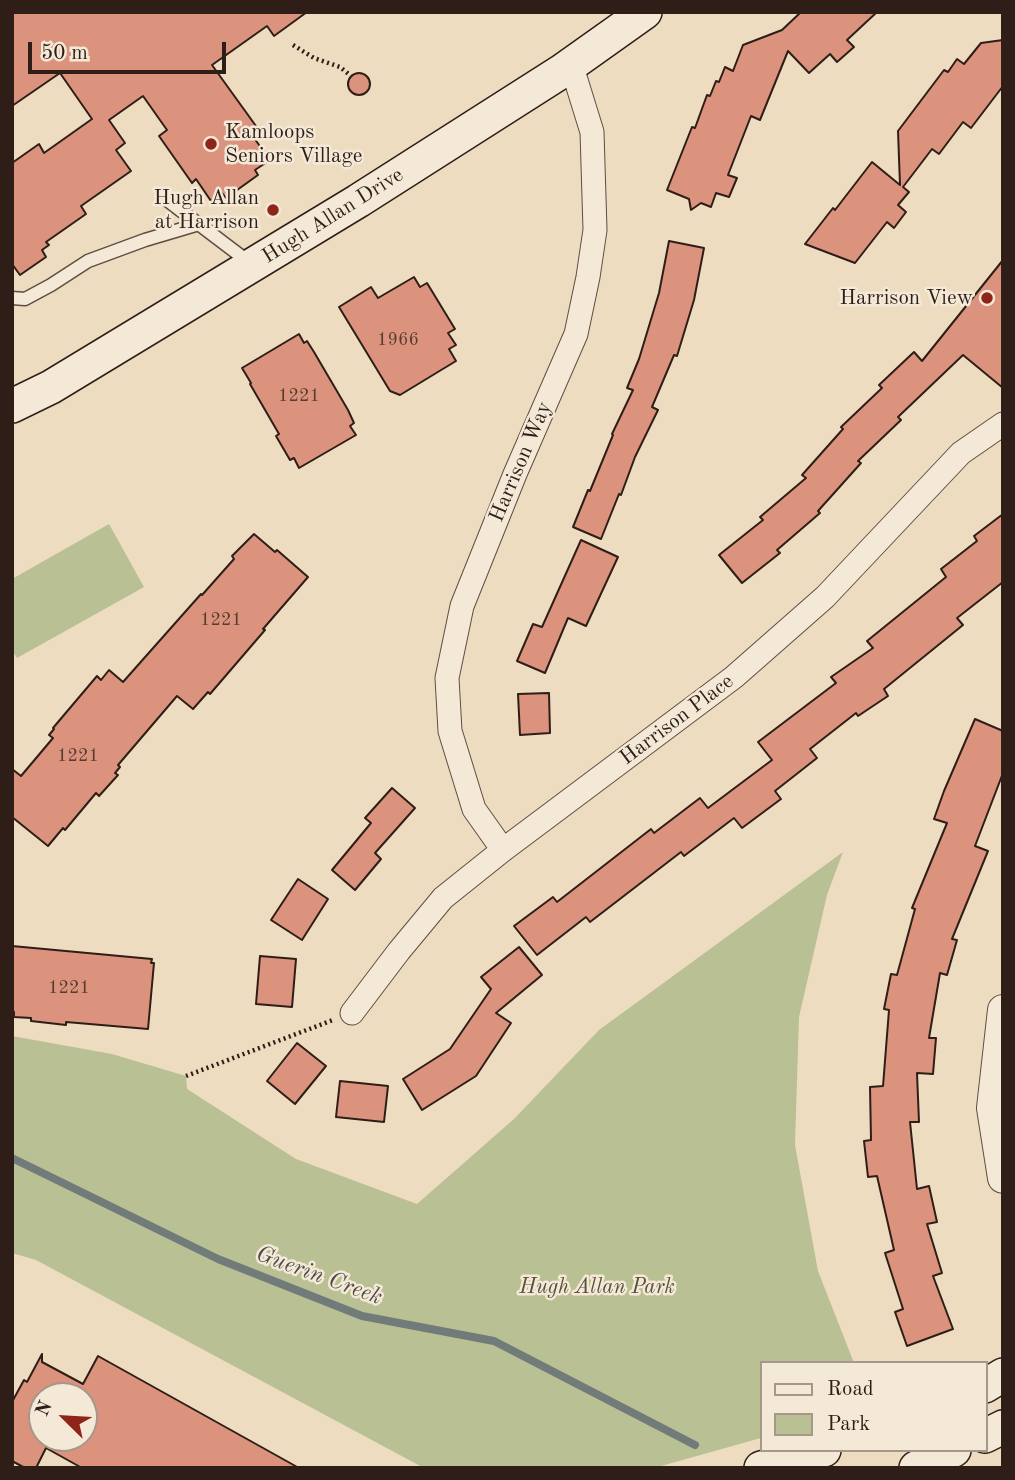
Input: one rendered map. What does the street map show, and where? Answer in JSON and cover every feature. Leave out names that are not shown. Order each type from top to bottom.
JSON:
[{"type":"main road","name":"Hugh Allan Drive","points":[[12,406],[51,387],[369,194],[571,64],[645,12]]},
{"type":"main road","points":[[987,1385],[1003,1375]]},
{"type":"main road","points":[[987,1435],[1003,1427]]},
{"type":"main road","points":[[761,1468],[817,1452]]},
{"type":"main road","points":[[916,1468],[950,1452]]},
{"type":"street","name":"Harrison Way","points":[[503,850],[474,809],[450,731],[447,678],[461,606],[576,334],[581,311],[595,230],[592,132],[571,64]]},
{"type":"street","name":"Harrison Place","points":[[352,1013],[443,898],[734,677],[825,597],[961,453],[1003,424]]},
{"type":"street","points":[[1003,1010],[992,1108],[1003,1178]]},
{"type":"lane","points":[[163,197],[254,265]]},
{"type":"lane","points":[[12,298],[25,299],[88,261],[199,224]]},
{"type":"path","points":[[293,45],[314,58],[340,67],[351,76]]},
{"type":"path","points":[[186,1076],[352,1013]]},
{"type":"green space","points":[[109,524],[144,587],[17,658],[12,650],[12,579]]},
{"type":"green space","name":"Hugh Allan Park","points":[[843,852],[827,895],[799,1017],[795,1145],[818,1271],[853,1361],[760,1361],[760,1438],[654,1468],[424,1468],[36,1260],[12,1253],[12,1036],[112,1054],[186,1076],[187,1089],[296,1159],[417,1204],[514,1119],[599,1030]]},
{"type":"building","name":"Kamloops Seniors Village","points":[[12,12],[307,12],[274,36],[267,26],[212,65],[261,133],[254,138],[270,160],[255,170],[258,175],[226,198],[222,193],[211,201],[196,179],[192,183],[159,136],[167,130],[143,96],[109,120],[125,143],[116,150],[131,171],[81,206],[86,214],[46,242],[49,245],[42,250],[46,257],[20,275],[12,264],[12,163],[39,144],[44,153],[92,119],[60,73],[12,106]]},
{"type":"building","points":[[801,12],[877,12],[847,40],[854,47],[837,62],[830,54],[809,73],[788,51],[760,120],[751,116],[728,175],[737,178],[729,197],[716,193],[711,207],[701,203],[691,210],[689,199],[667,190],[707,95],[710,96],[716,81],[719,82],[725,67],[733,71],[743,45],[782,30]]},
{"type":"building","points":[[1003,40],[1003,86],[971,128],[963,122],[939,154],[932,149],[903,187],[909,192],[898,205],[906,212],[894,228],[887,222],[855,263],[805,244],[872,162],[900,185],[898,131],[944,70],[948,72],[957,59],[964,64],[981,43]]},
{"type":"building","points":[[359,73],[367,76],[370,84],[367,92],[359,95],[351,92],[348,84],[351,76]]},
{"type":"building","points":[[669,241],[704,248],[694,300],[677,356],[674,355],[652,407],[658,410],[601,539],[573,527],[633,390],[627,388],[639,359],[659,293]]},
{"type":"building","points":[[1003,260],[1003,388],[963,355],[898,417],[901,420],[858,461],[861,463],[818,511],[820,513],[777,550],[780,553],[742,583],[719,555],[763,520],[760,517],[806,478],[802,475],[843,429],[841,427],[882,388],[879,385],[914,352],[922,361]]},
{"type":"building","points":[[414,277],[420,287],[427,283],[455,329],[448,333],[456,345],[449,349],[456,361],[400,395],[390,391],[339,307],[371,287],[378,298]]},
{"type":"building","points":[[299,334],[304,343],[307,341],[348,410],[354,423],[350,426],[356,435],[299,468],[294,458],[290,460],[276,436],[279,434],[242,368]]},
{"type":"building","points":[[1003,514],[1003,582],[957,618],[963,625],[884,689],[888,696],[858,716],[856,713],[810,749],[817,758],[775,791],[781,799],[742,828],[734,818],[684,856],[681,852],[590,922],[586,917],[537,955],[514,926],[553,897],[557,902],[651,829],[654,833],[700,798],[708,808],[772,760],[758,742],[836,683],[831,677],[873,648],[867,641],[946,577],[941,569],[977,541],[974,536]]},
{"type":"building","points":[[254,534],[308,577],[210,694],[208,692],[193,709],[177,696],[118,765],[120,767],[115,773],[118,775],[99,796],[96,793],[48,846],[12,817],[12,769],[21,776],[53,738],[49,735],[53,728],[97,676],[101,680],[109,670],[123,682]]},
{"type":"building","points":[[581,540],[618,557],[586,626],[568,618],[545,673],[517,661],[533,624],[542,627]]},
{"type":"building","points":[[549,693],[550,733],[520,735],[518,694]]},
{"type":"building","points":[[975,719],[1003,731],[1003,773],[975,846],[988,851],[952,939],[957,940],[947,975],[940,973],[929,1038],[936,1038],[933,1074],[917,1073],[919,1122],[910,1122],[917,1189],[929,1186],[937,1222],[927,1224],[942,1273],[933,1276],[953,1329],[907,1346],[895,1312],[903,1309],[885,1253],[894,1250],[877,1176],[868,1177],[864,1141],[871,1140],[870,1087],[883,1086],[889,1010],[884,1009],[891,974],[897,975],[915,909],[912,908],[947,823],[934,819]]},
{"type":"building","points":[[392,788],[415,808],[375,853],[381,859],[355,890],[332,870],[371,823],[365,818]]},
{"type":"building","points":[[298,879],[328,899],[302,940],[271,920]]},
{"type":"building","points":[[12,946],[152,959],[151,963],[154,963],[148,1029],[66,1022],[66,1025],[14,1017]]},
{"type":"building","points":[[519,947],[542,975],[496,1013],[511,1023],[476,1076],[422,1110],[403,1079],[450,1049],[491,989],[481,977]]},
{"type":"building","points":[[260,956],[296,959],[292,1007],[256,1004]]},
{"type":"building","points":[[297,1043],[326,1066],[295,1104],[267,1081]]},
{"type":"building","points":[[340,1081],[388,1086],[384,1122],[336,1117]]},
{"type":"building","points":[[42,1354],[42,1362],[79,1382],[28,1382],[28,1452],[44,1452],[36,1468],[25,1468],[12,1461],[12,1402],[24,1380],[27,1382]]},
{"type":"building","points":[[98,1356],[299,1468],[82,1468],[53,1452],[98,1452],[98,1382],[84,1382]]},
{"type":"waterway","name":"Guerin Creek","points":[[12,1158],[218,1259],[362,1316],[494,1341],[695,1445]]},
{"type":"place","name":"Kamloops Seniors Village","points":[[211,144]]},
{"type":"place","name":"Hugh Allan at Harrison","points":[[273,210]]},
{"type":"place","name":"Harrison View","points":[[987,298]]}]
